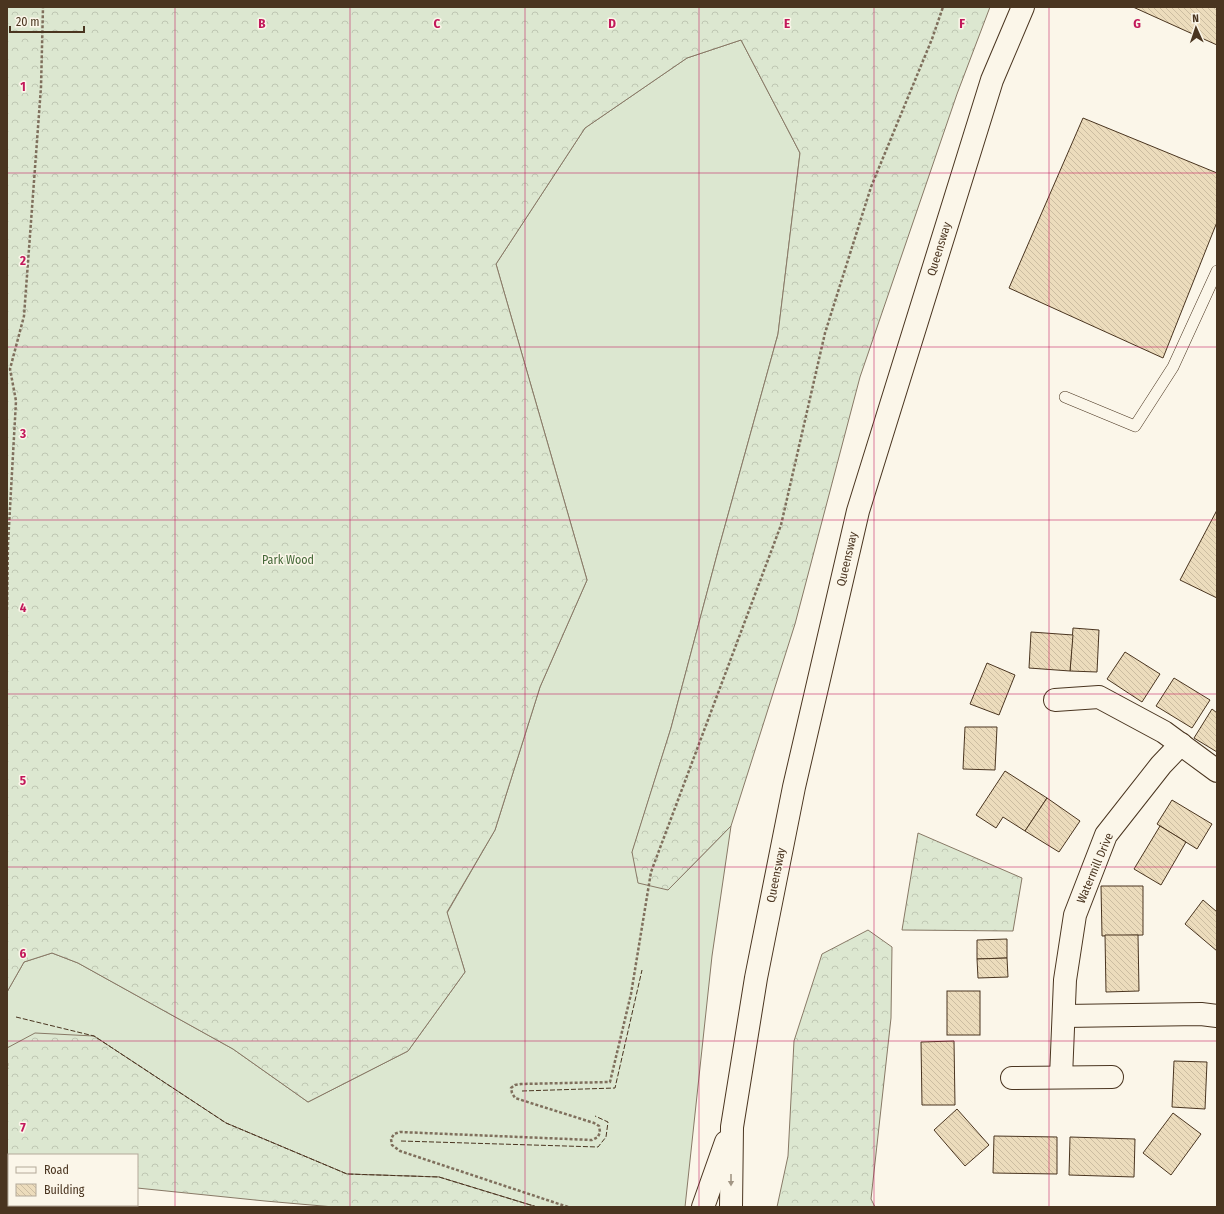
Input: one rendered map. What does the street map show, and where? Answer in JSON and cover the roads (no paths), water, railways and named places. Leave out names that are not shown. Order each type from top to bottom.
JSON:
[{"type":"main road","name":"Queensway","points":[[731,1207],[732,1127],[756,978],[794,787],[858,511],[992,80],[1023,7]]},
{"type":"main road","points":[[1055,700],[1099,697],[1164,732],[1217,771]]},
{"type":"main road","name":"Watermill Drive","points":[[1062,1077],[1065,980],[1075,915],[1106,836],[1161,765],[1181,744]]},
{"type":"main road","points":[[1064,1016],[1201,1014],[1217,1016]]},
{"type":"main road","points":[[1012,1078],[1112,1077]]},
{"type":"main road","name":"Queensway","points":[[703,1207],[732,1127]]},
{"type":"lane","points":[[1065,397],[1135,426],[1172,367],[1217,271]]},
{"type":"park label","name":"Park Wood","points":[[288,560]]}]
